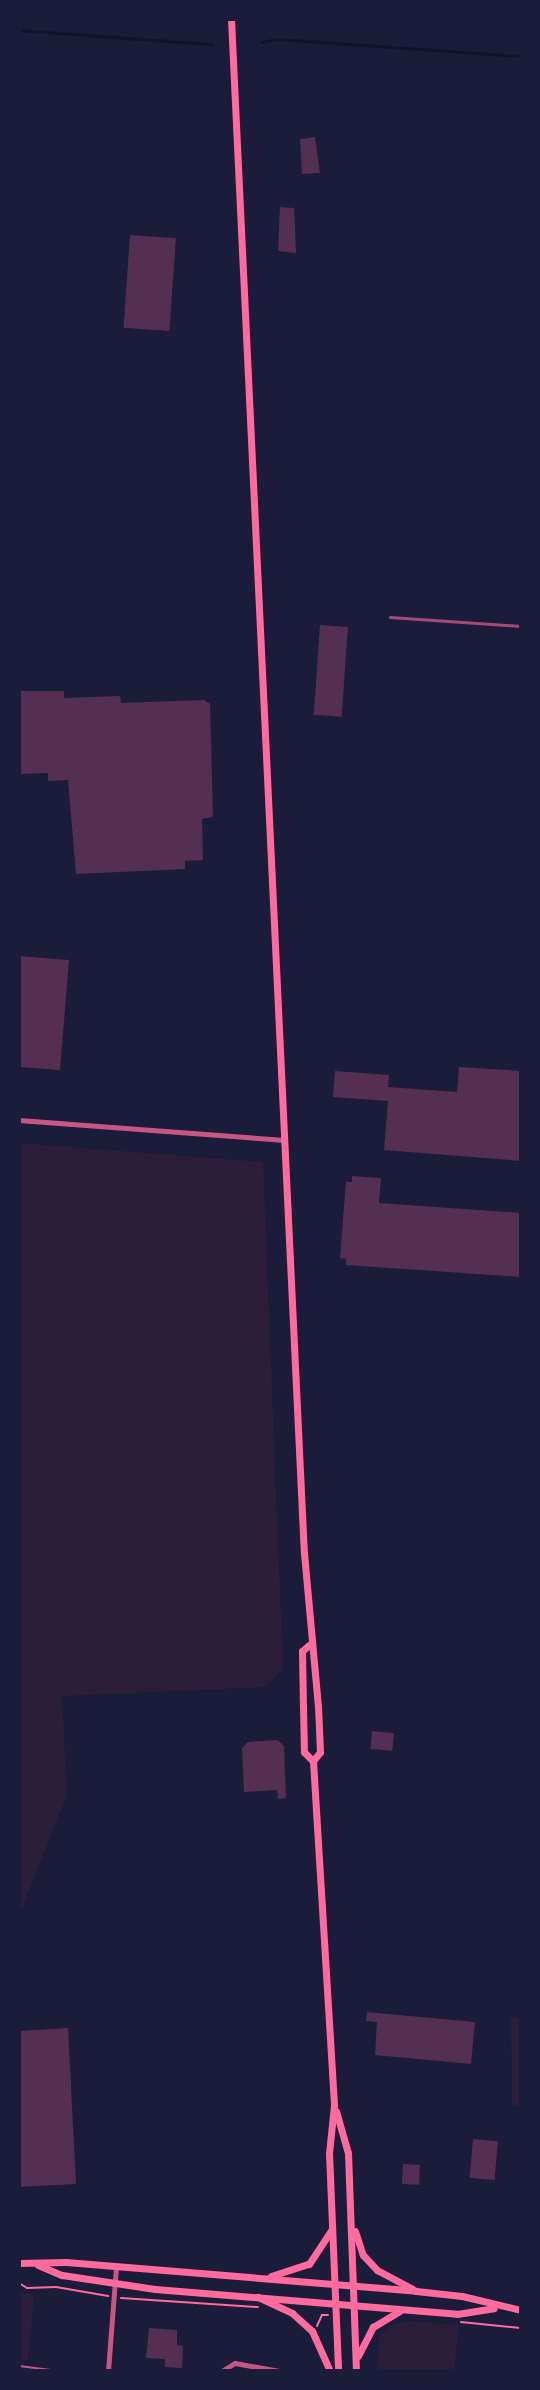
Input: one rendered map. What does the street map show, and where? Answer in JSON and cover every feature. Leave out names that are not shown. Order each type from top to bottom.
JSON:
[{"type":"main road","points":[[232,19],[309,1645],[316,1651],[320,1752],[313,1761],[334,2105],[329,2153],[338,2371]]},
{"type":"main road","points":[[309,1645],[302,1651],[304,1752],[313,1761]]},
{"type":"main road","points":[[334,2105],[348,2153],[356,2371]]},
{"type":"main road","points":[[352,2221],[363,2255],[377,2270],[416,2291]]},
{"type":"main road","points":[[263,2278],[309,2263],[333,2228]]},
{"type":"main road","points":[[19,2263],[116,2266],[462,2295],[498,2308]]},
{"type":"main road","points":[[38,2265],[62,2275],[115,2283],[457,2315],[498,2308],[521,2309]]},
{"type":"main road","points":[[254,2295],[292,2313],[312,2331],[330,2371]]},
{"type":"main road","points":[[356,2360],[373,2327],[392,2312],[408,2310]]},
{"type":"street","points":[[19,1120],[286,1140]]},
{"type":"street","points":[[108,2371],[116,2266]]},
{"type":"street","points":[[222,2371],[235,2363],[280,2371]]},
{"type":"lane","points":[[19,2367],[59,2371]]},
{"type":"path","points":[[19,2283],[27,2288],[56,2287],[108,2296]]},
{"type":"path","points":[[124,2298],[266,2308]]},
{"type":"path","points":[[315,2328],[322,2315],[329,2315]]},
{"type":"shaded area","points":[[19,1143],[263,1162],[283,1669],[266,1687],[62,1696],[67,1795],[19,1916]]},
{"type":"shaded area","points":[[511,2016],[521,2019],[521,2106],[512,2105]]},
{"type":"shaded area","points":[[19,2293],[34,2294],[28,2360],[19,2360]]},
{"type":"shaded area","points":[[405,2321],[459,2325],[454,2371],[377,2371],[379,2338],[390,2326]]},
{"type":"building","points":[[315,137],[320,173],[302,174],[300,139]]},
{"type":"building","points":[[280,207],[294,208],[296,253],[278,251]]},
{"type":"building","points":[[130,235],[176,238],[169,331],[124,328]]},
{"type":"building","points":[[320,625],[348,627],[342,717],[314,715]]},
{"type":"building","points":[[19,691],[64,691],[64,698],[120,696],[121,703],[204,700],[210,704],[213,817],[202,819],[203,860],[185,861],[185,869],[76,874],[68,780],[48,781],[48,773],[19,774]]},
{"type":"building","points":[[19,956],[69,960],[60,1070],[19,1067]]},
{"type":"building","points":[[459,1067],[521,1071],[521,1161],[384,1150],[388,1101],[333,1097],[335,1071],[389,1075],[388,1087],[457,1092]]},
{"type":"building","points":[[352,1176],[381,1178],[379,1203],[521,1213],[521,1277],[346,1265],[346,1259],[340,1258],[346,1182],[352,1182]]},
{"type":"building","points":[[372,1731],[394,1733],[392,1751],[370,1749]]},
{"type":"building","points":[[278,1740],[284,1746],[286,1798],[278,1799],[277,1790],[244,1792],[242,1748],[248,1742]]},
{"type":"building","points":[[367,2012],[475,2022],[471,2064],[375,2055],[377,2022],[366,2021]]},
{"type":"building","points":[[68,2028],[76,2184],[19,2187],[19,2031]]},
{"type":"building","points":[[473,2139],[498,2141],[495,2180],[470,2178]]},
{"type":"building","points":[[403,2164],[420,2165],[419,2185],[402,2184]]},
{"type":"building","points":[[149,2328],[177,2330],[177,2345],[183,2346],[182,2368],[165,2367],[165,2359],[146,2358]]},
{"type":"waterway","points":[[19,30],[211,44]]},
{"type":"waterway","points":[[262,42],[277,39],[521,56]]},
{"type":"railway","points":[[390,617],[521,626]]}]
